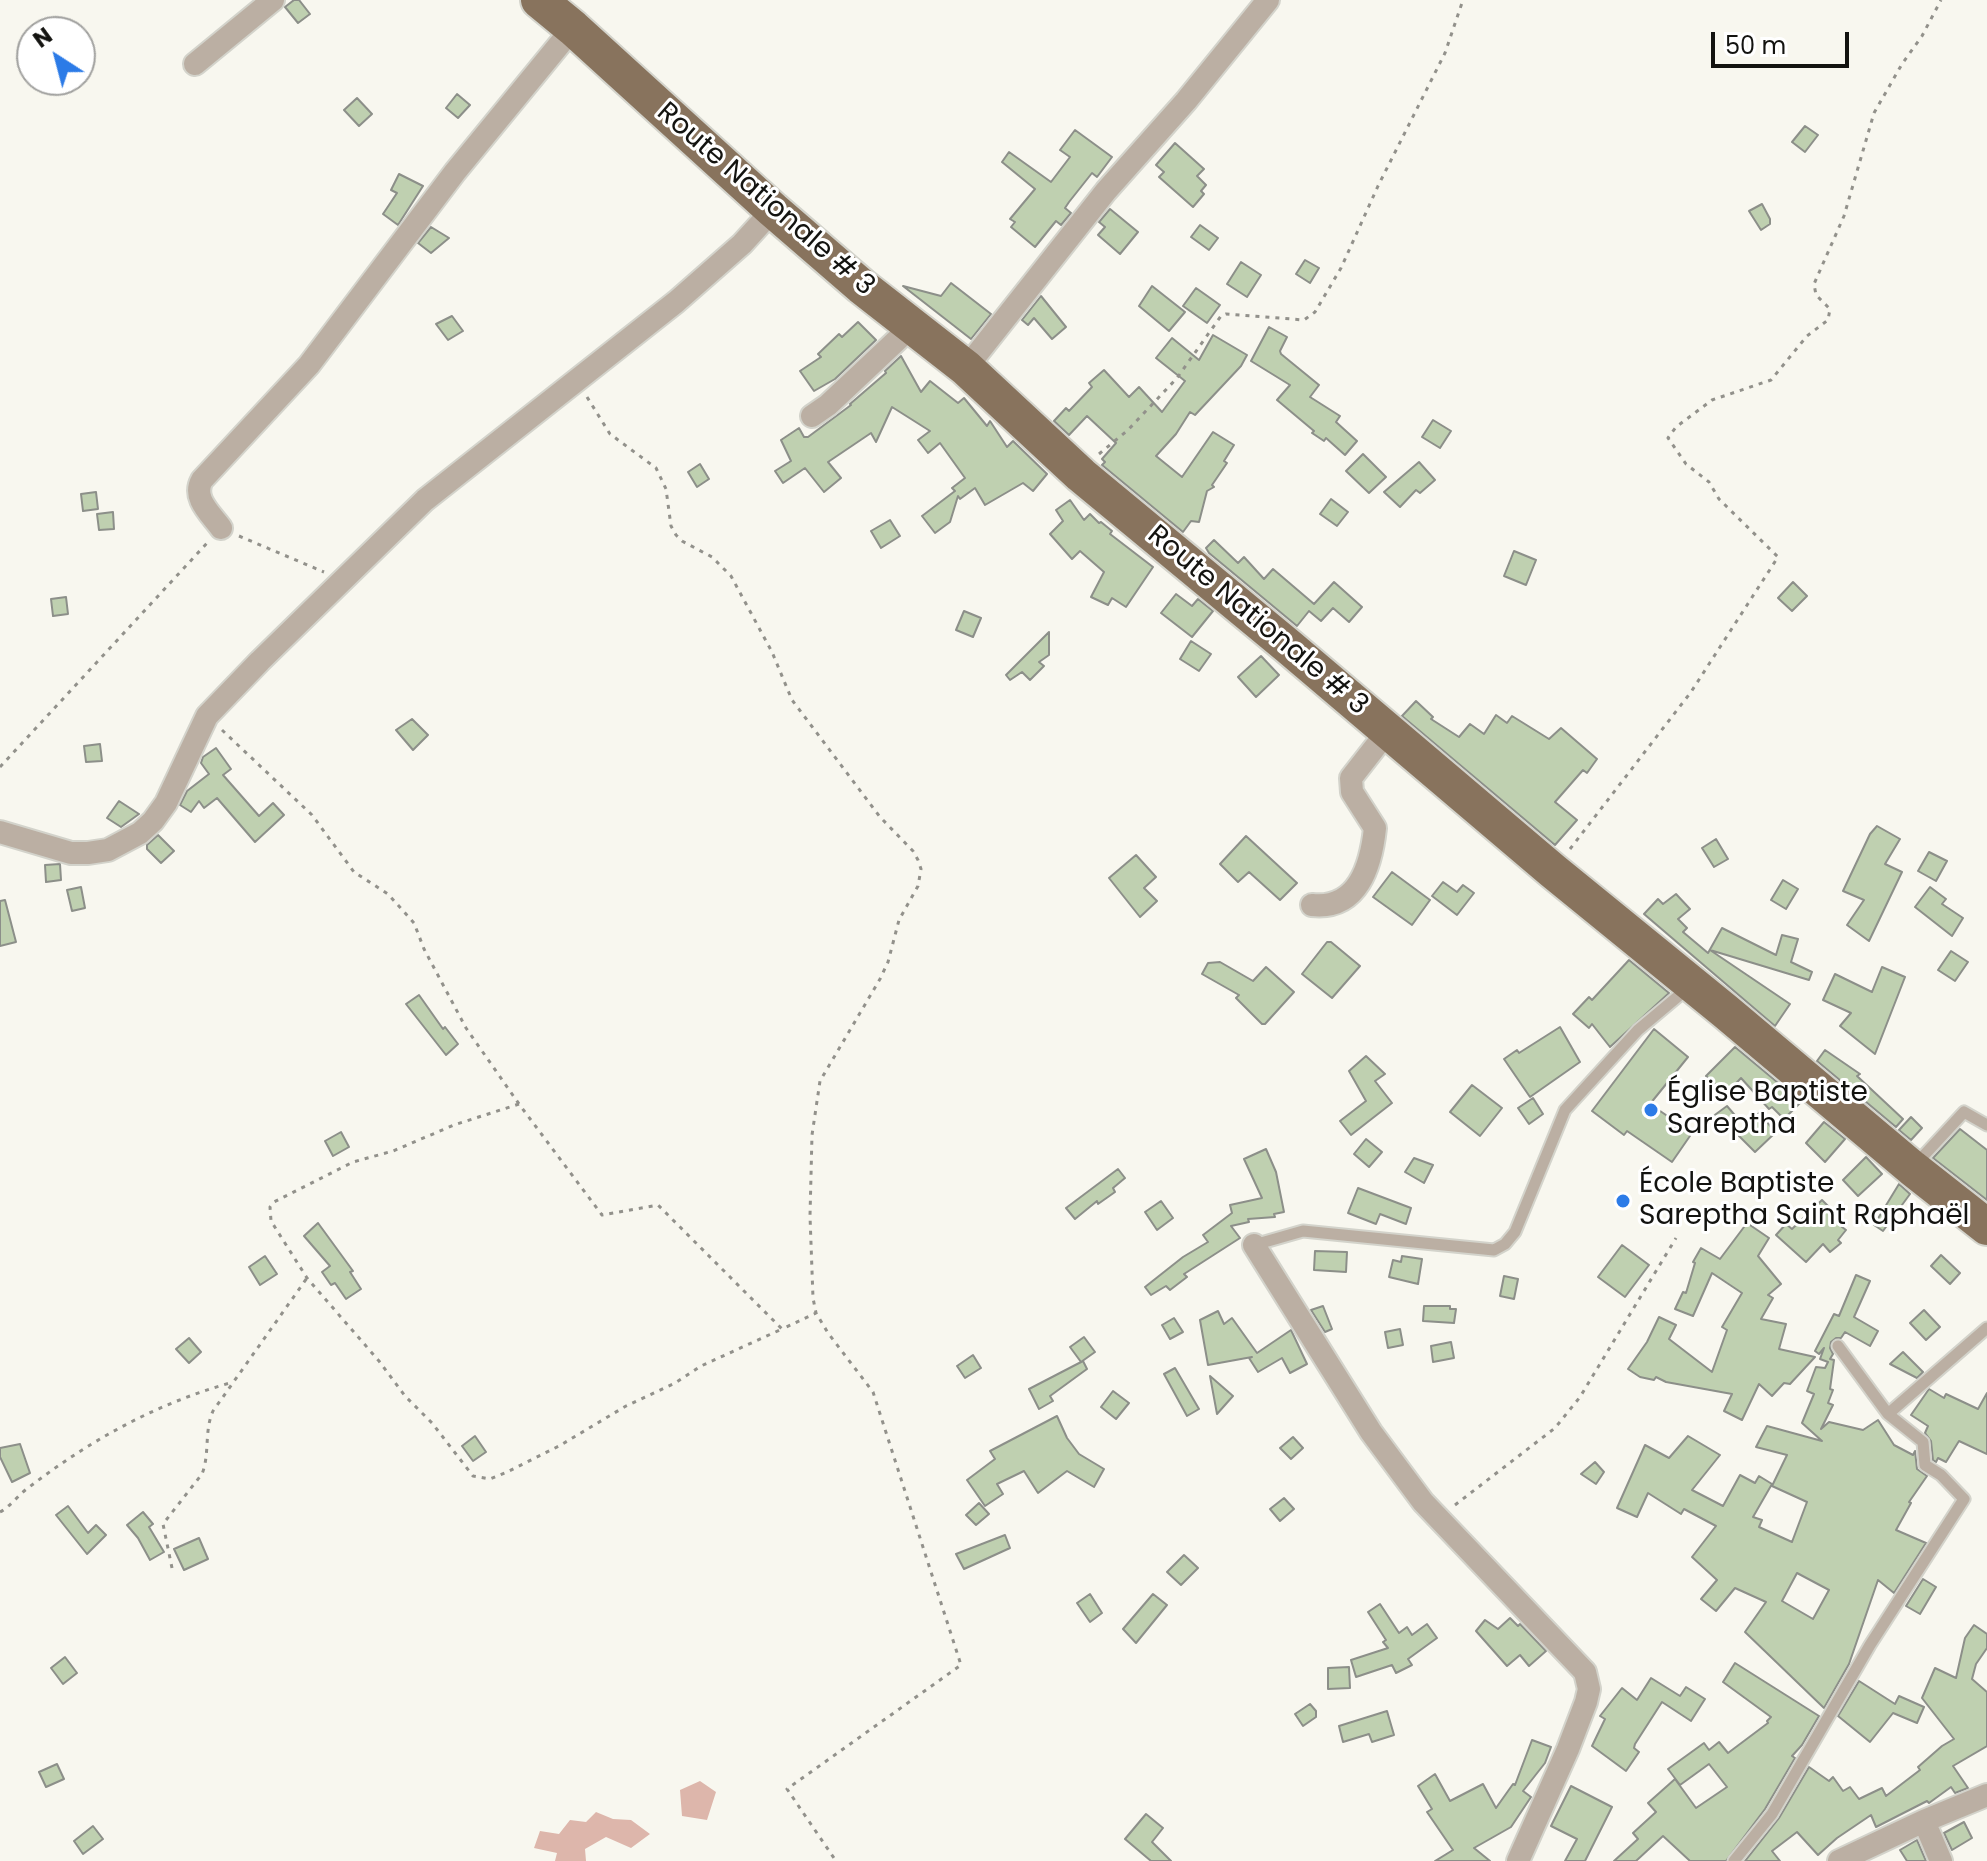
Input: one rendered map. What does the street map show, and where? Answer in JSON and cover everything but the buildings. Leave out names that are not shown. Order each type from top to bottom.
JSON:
[{"type":"main road","name":"Route Nationale # 3","points":[[539,0],[773,210],[966,368],[1081,475],[1553,871],[1987,1227]]},
{"type":"street","points":[[195,64],[273,0]]},
{"type":"street","points":[[966,368],[1106,191],[1186,101],[1268,0]]},
{"type":"street","points":[[221,528],[198,496],[202,480],[309,365],[455,172],[573,28]]},
{"type":"street","points":[[0,832],[71,853],[108,850],[125,843],[153,821],[166,803],[207,716],[343,580],[425,500],[706,277],[773,210]]},
{"type":"street","points":[[812,416],[828,405],[912,326]]},
{"type":"street","points":[[1312,905],[1323,907],[1347,898],[1362,881],[1375,828],[1350,785],[1354,773],[1387,732]]},
{"type":"street","points":[[1254,1245],[1371,1432],[1437,1519],[1585,1672],[1588,1680],[1586,1702],[1518,1861]]},
{"type":"street","points":[[1839,1861],[1987,1795]]},
{"type":"street","points":[[1924,1821],[1941,1861]]},
{"type":"lane","points":[[1254,1245],[1303,1231],[1494,1250],[1505,1244],[1515,1232],[1565,1110],[1638,1030],[1692,985]]},
{"type":"lane","points":[[1912,1168],[1964,1112],[1987,1125]]},
{"type":"lane","points":[[1888,1414],[1987,1328]]},
{"type":"lane","points":[[1734,1861],[1772,1814],[1864,1654],[1964,1499],[1941,1475],[1925,1465],[1923,1442],[1888,1414],[1838,1346]]},
{"type":"path","points":[[1081,475],[1177,378],[1221,316],[1304,320],[1315,312],[1341,268],[1445,53],[1463,0]]},
{"type":"path","points":[[1553,871],[1691,692],[1778,557],[1719,499],[1709,482],[1686,464],[1668,438],[1676,427],[1712,400],[1771,380],[1807,336],[1828,320],[1830,309],[1816,295],[1814,284],[1829,256],[1844,216],[1870,123],[1941,0]]},
{"type":"path","points":[[577,379],[610,434],[656,468],[666,489],[671,526],[676,535],[712,557],[731,576],[772,652],[792,700],[880,817],[913,851],[921,869],[918,886],[899,920],[888,962],[880,979],[820,1081],[812,1135],[810,1202],[813,1298],[816,1313],[828,1333],[873,1392],[961,1665],[787,1789],[836,1861]]},
{"type":"path","points":[[0,767],[221,528],[343,580]]},
{"type":"path","points":[[207,716],[312,815],[354,872],[388,894],[414,923],[424,949],[466,1028],[602,1215],[658,1205],[782,1329]]},
{"type":"path","points":[[519,1104],[454,1125],[393,1151],[353,1162],[274,1202],[270,1207],[271,1221],[307,1278],[350,1326],[405,1396],[432,1423],[466,1470],[481,1479],[507,1472],[559,1446],[626,1406],[675,1383],[701,1366],[816,1313]]},
{"type":"path","points":[[1437,1519],[1565,1417],[1676,1238]]},
{"type":"path","points":[[172,1568],[163,1524],[202,1474],[210,1417],[230,1383],[307,1278]]},
{"type":"path","points":[[0,1512],[26,1489],[122,1425],[178,1398],[230,1383]]},
{"type":"shaded area","points":[[700,1781],[716,1792],[707,1820],[682,1816],[680,1790]]},
{"type":"shaded area","points":[[596,1812],[613,1819],[631,1820],[650,1834],[631,1848],[606,1837],[585,1849],[586,1861],[555,1861],[557,1853],[534,1848],[540,1831],[559,1834],[570,1820],[586,1822]]},
{"type":"place","name":"Église Baptiste Sareptha","points":[[1651,1110]]},
{"type":"place","name":"École Baptiste Sareptha Saint Raphaël","points":[[1623,1201]]}]
